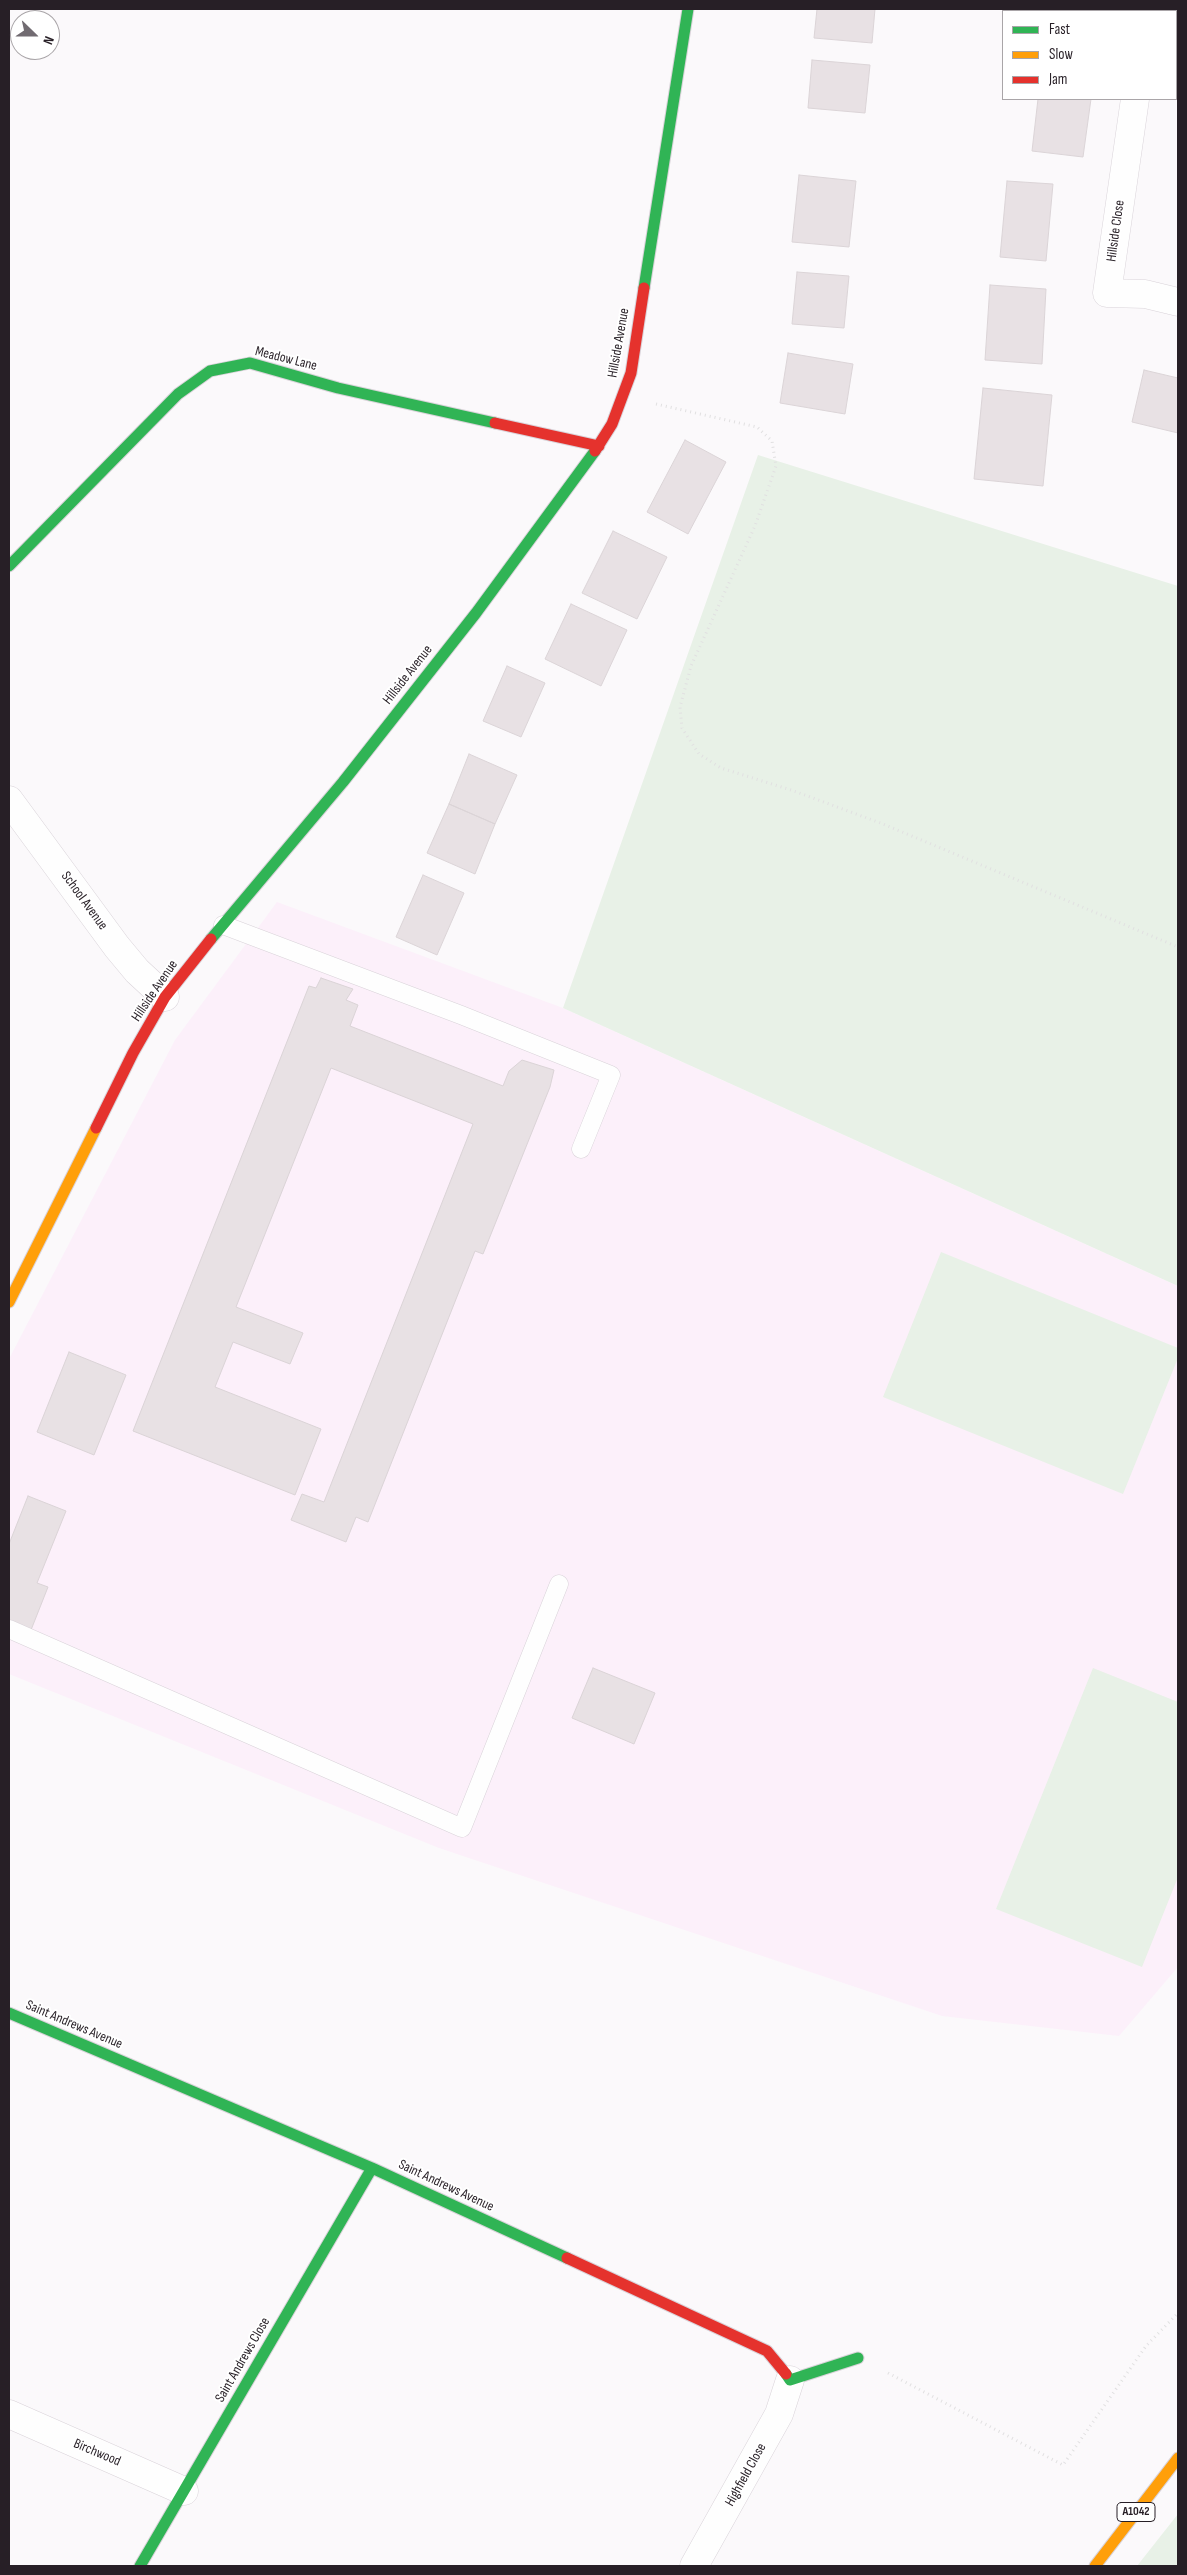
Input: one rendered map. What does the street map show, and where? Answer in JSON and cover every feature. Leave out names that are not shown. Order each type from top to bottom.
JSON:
[{"type":"main road","name":"Hillside Avenue","points":[[9,1302],[133,1053],[165,997],[222,925],[343,782],[476,613],[599,446],[612,424],[631,374],[688,9]]},
{"type":"main road","name":"Meadow Lane","points":[[9,566],[178,394],[210,370],[250,363],[338,388],[599,446]]},
{"type":"main road","name":"Saint Andrews Avenue","points":[[9,2013],[372,2168],[767,2351],[790,2380]]},
{"type":"main road","name":"Saint Andrews Close","points":[[140,2566],[372,2168]]},
{"type":"main road","points":[[790,2380],[858,2358]]},
{"type":"main road","name":"A1042","points":[[1095,2566],[1178,2458]]},
{"type":"street","name":"Hillside Close","points":[[1135,100],[1107,293],[1145,294],[1178,302]]},
{"type":"street","name":"School Avenue","points":[[9,800],[117,947],[137,971],[165,997]]},
{"type":"street","name":"Highfield Close","points":[[694,2566],[779,2414],[790,2380]]},
{"type":"street","name":"Birchwood","points":[[9,2414],[184,2491]]},
{"type":"lane","points":[[222,925],[461,1015],[610,1075],[581,1149]]},
{"type":"lane","points":[[9,1629],[462,1828],[559,1584]]},
{"type":"path","points":[[625,394],[654,404],[757,427],[772,441],[776,466],[755,526],[691,666],[680,707],[682,728],[699,754],[721,768],[794,791],[883,824],[1178,947]]},
{"type":"path","points":[[858,2358],[1063,2465],[1146,2346],[1178,2313]]},
{"type":"shaded area","points":[[758,455],[1178,586],[1178,1286],[563,1008]]},
{"type":"shaded area","points":[[277,902],[563,1008],[1178,1286],[1178,1967],[1119,2036],[942,2016],[439,1848],[9,1674],[9,1359],[175,1040]]},
{"type":"shaded area","points":[[941,1252],[1178,1348],[1178,1358],[1123,1494],[883,1397]]},
{"type":"shaded area","points":[[1093,1668],[1178,1702],[1178,1877],[1142,1967],[996,1909]]},
{"type":"shaded area","points":[[1178,2514],[1178,2566],[1137,2566]]},
{"type":"building","points":[[817,9],[875,9],[872,43],[814,38]]},
{"type":"building","points":[[1051,9],[1106,9],[1106,10]]},
{"type":"building","points":[[812,60],[870,65],[865,113],[808,108]]},
{"type":"building","points":[[1038,100],[1091,100],[1083,157],[1032,151]]},
{"type":"building","points":[[799,175],[856,181],[849,247],[792,242]]},
{"type":"building","points":[[1007,181],[1053,184],[1046,261],[1000,257]]},
{"type":"building","points":[[797,272],[849,276],[844,328],[792,324]]},
{"type":"building","points":[[990,285],[1046,289],[1042,364],[985,360]]},
{"type":"building","points":[[788,353],[853,364],[845,414],[780,403]]},
{"type":"building","points":[[1144,370],[1178,378],[1178,433],[1132,422]]},
{"type":"building","points":[[983,388],[1052,395],[1043,486],[974,479]]},
{"type":"building","points":[[685,440],[726,462],[688,534],[647,512]]},
{"type":"building","points":[[613,531],[667,557],[637,619],[582,593]]},
{"type":"building","points":[[571,604],[627,630],[601,686],[545,659]]},
{"type":"building","points":[[507,666],[545,683],[521,737],[483,721]]},
{"type":"building","points":[[469,754],[517,775],[495,824],[449,804]]},
{"type":"building","points":[[449,804],[495,824],[475,874],[427,853]]},
{"type":"building","points":[[423,875],[464,893],[437,955],[396,937]]},
{"type":"building","points":[[321,978],[353,989],[346,1000],[358,1005],[350,1026],[503,1086],[509,1071],[522,1060],[554,1070],[550,1087],[483,1254],[475,1251],[368,1522],[356,1517],[346,1542],[291,1520],[302,1494],[324,1502],[473,1124],[331,1068],[236,1307],[303,1333],[290,1364],[233,1342],[215,1387],[321,1429],[295,1495],[133,1431],[309,986],[316,988]]},
{"type":"building","points":[[69,1352],[126,1375],[94,1455],[37,1432]]},
{"type":"building","points":[[28,1496],[66,1511],[37,1583],[48,1587],[31,1630],[9,1622],[9,1544]]},
{"type":"building","points":[[593,1668],[655,1693],[634,1744],[572,1718]]},
{"type":"traffic: fast","points":[[644,288],[688,9]]},
{"type":"traffic: fast","points":[[9,566],[178,394],[210,371],[250,363],[338,388],[495,423]]},
{"type":"traffic: fast","points":[[211,939],[343,782],[476,613],[595,451]]},
{"type":"traffic: fast","points":[[9,2013],[372,2168],[567,2258]]},
{"type":"traffic: fast","points":[[140,2566],[372,2168]]},
{"type":"traffic: fast","points":[[786,2374],[790,2380],[858,2358]]},
{"type":"traffic: slow","points":[[9,1302],[96,1128]]},
{"type":"traffic: slow","points":[[1095,2566],[1178,2458]]},
{"type":"traffic: jam","points":[[595,451],[612,424],[631,373],[644,288]]},
{"type":"traffic: jam","points":[[495,423],[599,446]]},
{"type":"traffic: jam","points":[[96,1128],[133,1053],[165,997],[211,939]]},
{"type":"traffic: jam","points":[[567,2258],[767,2351],[786,2374]]}]
